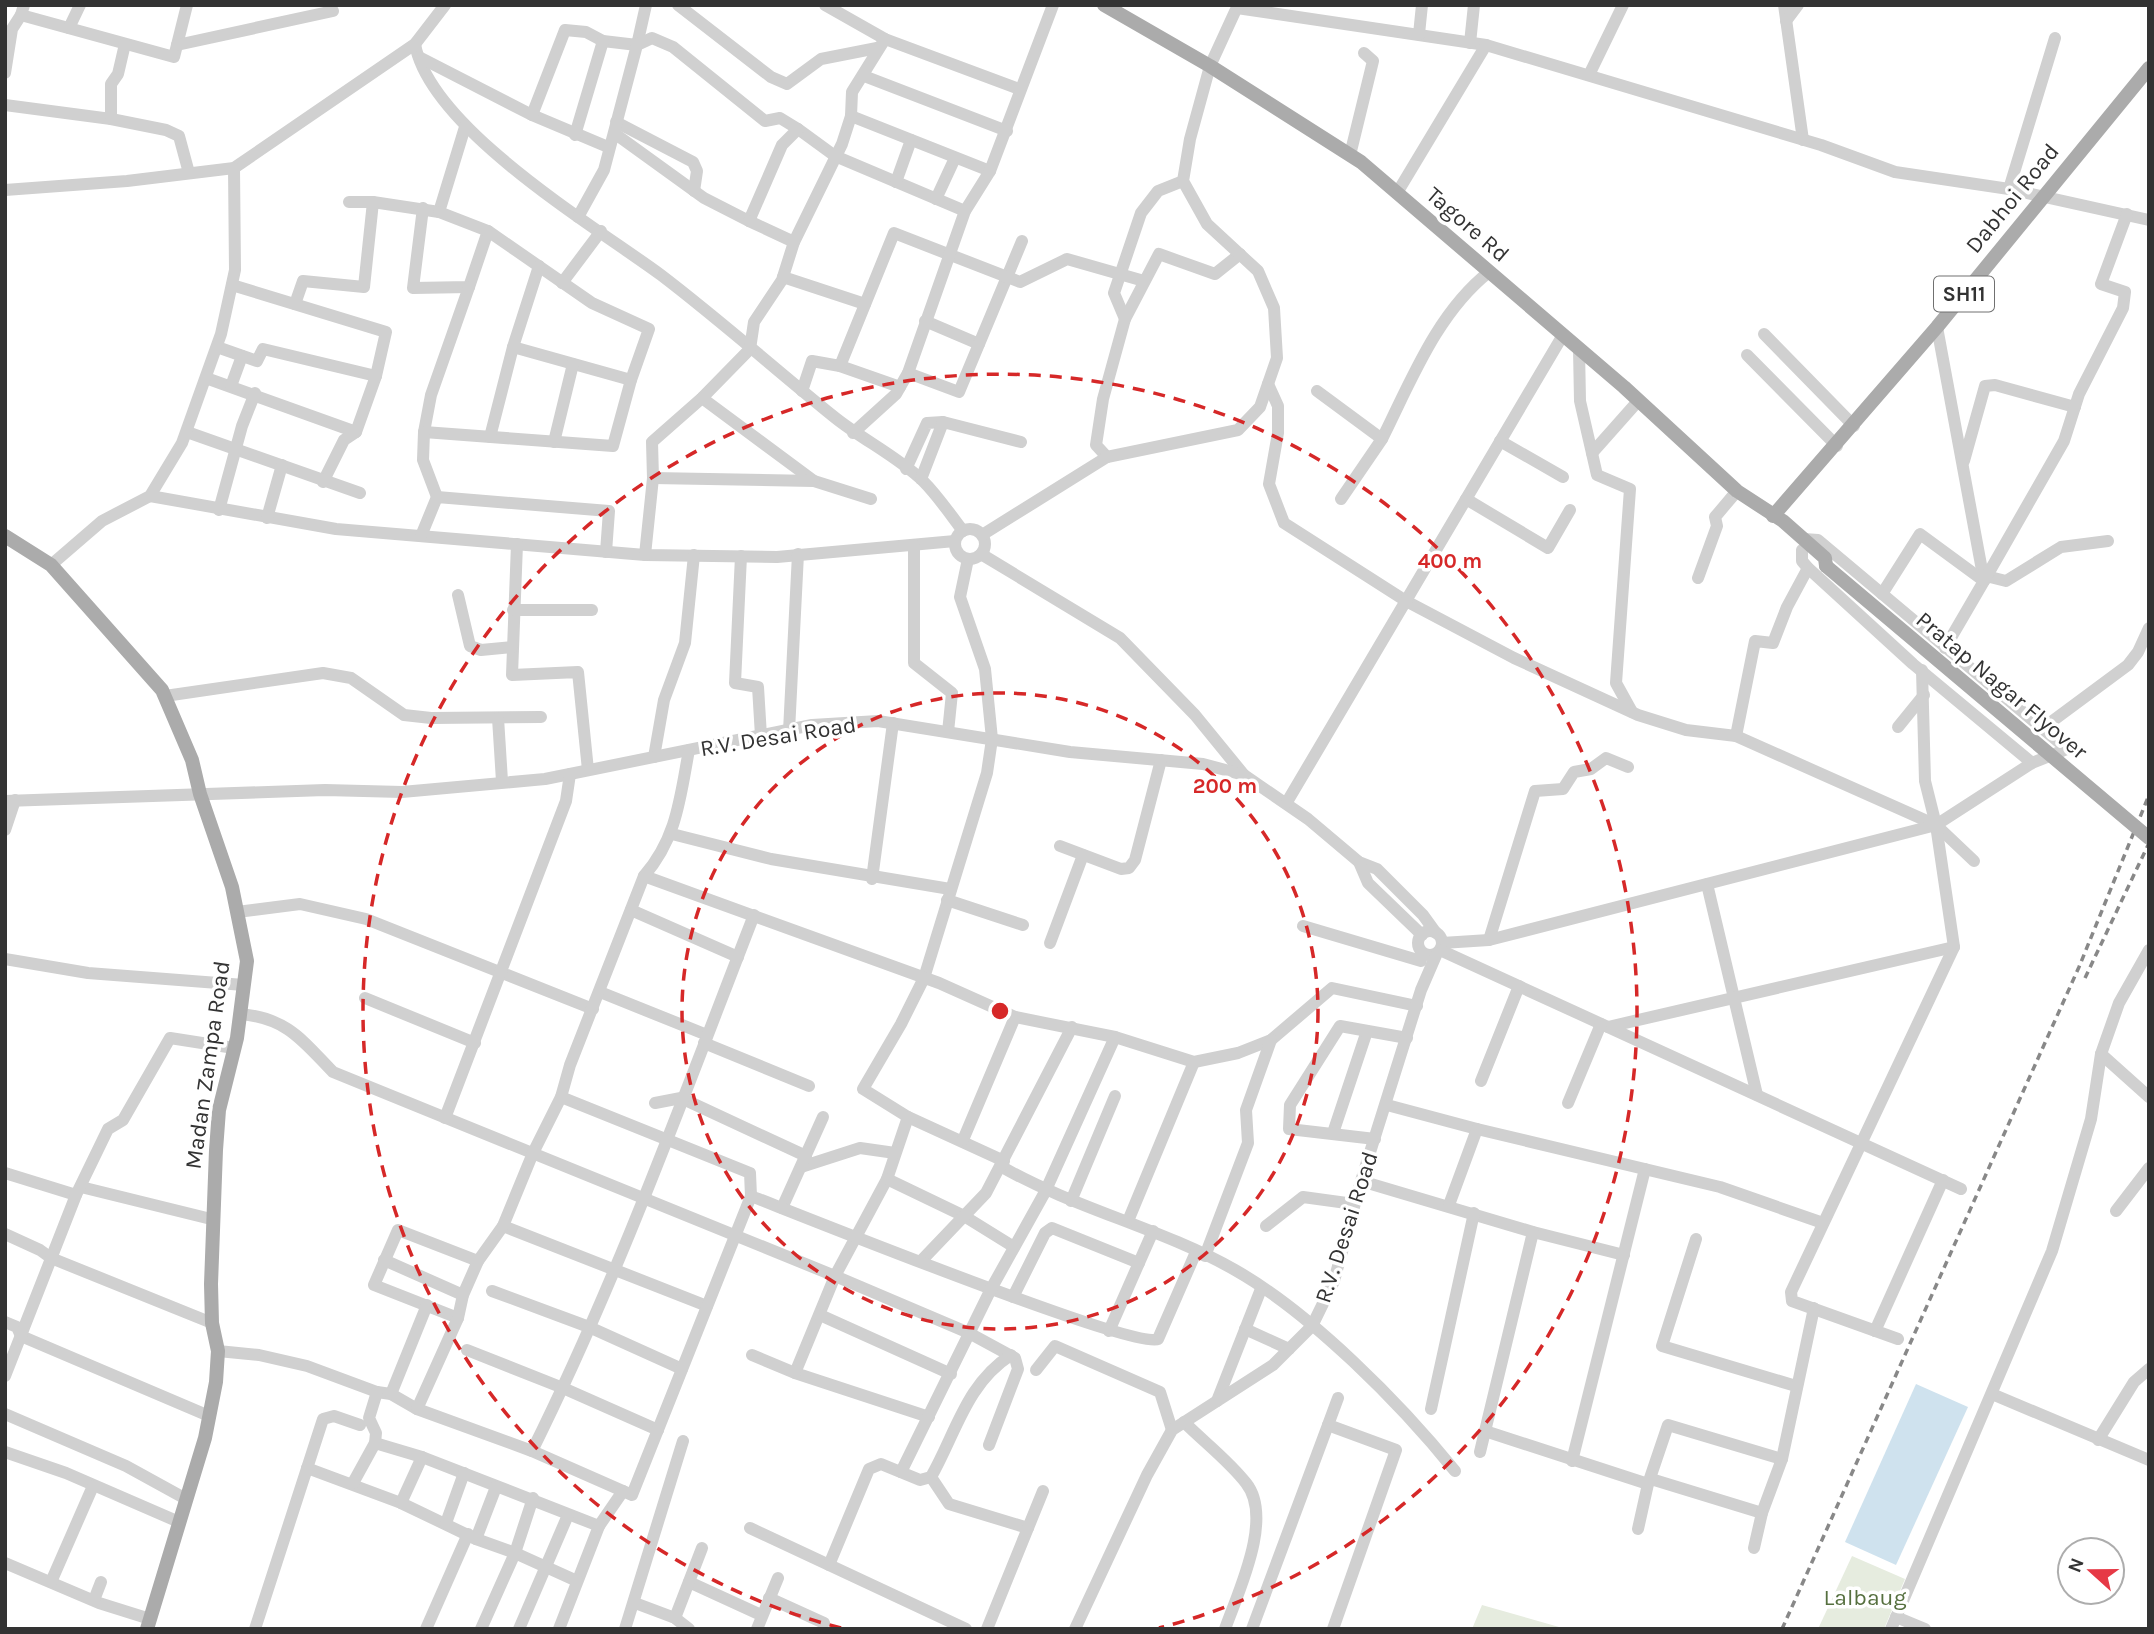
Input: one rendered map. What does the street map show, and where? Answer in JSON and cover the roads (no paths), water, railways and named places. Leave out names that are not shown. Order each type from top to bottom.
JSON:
[{"type":"main road","name":"Tagore Rd","points":[[1104,5],[1210,66],[1350,155],[1639,400],[1737,491],[1773,516],[1775,524],[1807,553]]},
{"type":"main road","name":"Dabhoi Road","points":[[1773,516],[1838,446],[2149,68]]},
{"type":"main road","name":"Madan Zampa Road","points":[[5,536],[51,565],[165,696],[204,794],[232,887],[247,961],[234,1048],[219,1110],[211,1219],[212,1323],[218,1351],[209,1416],[149,1624]]},
{"type":"main road","name":"Pratap Nagar Flyover","points":[[1807,553],[1826,566],[2149,838]]},
{"type":"street","points":[[69,28],[80,5]]},
{"type":"street","points":[[5,73],[12,29],[23,10],[69,28],[174,57],[187,5]]},
{"type":"street","points":[[5,190],[234,168],[416,50],[445,5]]},
{"type":"street","points":[[579,216],[604,170],[646,5]]},
{"type":"street","points":[[678,5],[771,77],[787,84],[821,59],[881,44]]},
{"type":"street","points":[[825,5],[881,44],[1019,89]]},
{"type":"street","points":[[853,433],[900,387],[908,373],[965,211],[990,171],[1053,5]]},
{"type":"street","points":[[1419,34],[1422,5]]},
{"type":"street","points":[[1470,43],[1474,5]]},
{"type":"street","points":[[1589,75],[1623,5]]},
{"type":"street","points":[[1784,5],[1803,140]]},
{"type":"street","points":[[1786,21],[1798,5]]},
{"type":"street","points":[[982,535],[1107,457],[1238,430],[1260,407],[1277,358],[1274,308],[1258,271],[1207,224],[1183,181],[1190,139],[1210,66],[1238,7],[1486,45],[1803,140],[1895,172],[2009,189],[2149,220]]},
{"type":"street","points":[[177,45],[333,11]]},
{"type":"street","points":[[532,116],[565,30],[586,32],[603,41],[637,46],[652,38],[673,47],[765,121],[780,118],[835,156],[965,211]]},
{"type":"street","points":[[2009,189],[2055,38]]},
{"type":"street","points":[[575,135],[603,41]]},
{"type":"street","points":[[111,119],[111,84],[118,74],[125,44]]},
{"type":"street","points":[[645,555],[653,478],[652,442],[702,398],[750,349],[754,321],[783,277],[794,242],[851,116],[852,92],[881,44]]},
{"type":"street","points":[[1397,193],[1486,45]]},
{"type":"street","points":[[416,50],[532,116],[608,147]]},
{"type":"street","points":[[416,50],[444,104],[465,127],[579,216],[683,292],[853,433],[921,479],[959,536],[956,551],[968,559]]},
{"type":"street","points":[[1350,155],[1373,61],[1364,53]]},
{"type":"street","points":[[864,76],[1007,131]]},
{"type":"street","points":[[5,105],[111,119],[166,130],[179,136],[189,173]]},
{"type":"street","points":[[851,116],[990,171]]},
{"type":"street","points":[[439,212],[465,127]]},
{"type":"street","points":[[615,128],[693,162],[697,172],[694,191]]},
{"type":"street","points":[[615,128],[694,191],[749,222],[794,242]]},
{"type":"street","points":[[749,222],[782,145],[798,129]]},
{"type":"street","points":[[896,182],[911,140]]},
{"type":"street","points":[[936,199],[956,158]]},
{"type":"street","points":[[51,565],[102,521],[150,496],[187,432],[217,347],[235,271],[234,168]]},
{"type":"street","points":[[1125,319],[1115,302],[1121,274],[1146,204],[1166,186],[1183,181]]},
{"type":"street","points":[[349,202],[423,208],[488,231],[592,303],[649,329],[631,380],[613,446],[424,432]]},
{"type":"street","points":[[295,304],[303,281],[364,287],[373,202]]},
{"type":"street","points":[[423,208],[412,288],[469,287]]},
{"type":"street","points":[[1945,648],[2064,440],[2075,407],[2123,308],[2125,292],[2101,284],[2127,214]]},
{"type":"street","points":[[421,536],[438,497],[423,460],[424,432],[431,395],[488,231]]},
{"type":"street","points":[[562,283],[601,231]]},
{"type":"street","points":[[839,366],[894,233],[1020,282],[1067,259],[1144,281]]},
{"type":"street","points":[[908,373],[959,392],[1022,241]]},
{"type":"street","points":[[1107,457],[1096,445],[1103,399],[1125,319],[1159,254],[1215,274],[1240,254]]},
{"type":"street","points":[[490,437],[513,347],[539,267]]},
{"type":"street","points":[[1341,499],[1382,439],[1443,323],[1465,291],[1489,271]]},
{"type":"street","points":[[783,277],[865,304]]},
{"type":"street","points":[[232,285],[386,332],[376,376],[356,432],[344,440],[323,482]]},
{"type":"street","points":[[925,321],[979,344]]},
{"type":"street","points":[[1937,327],[1985,579]]},
{"type":"street","points":[[1764,334],[1854,426]]},
{"type":"street","points":[[1287,802],[1563,335]]},
{"type":"street","points":[[217,347],[257,361],[263,349],[376,376]]},
{"type":"street","points":[[513,347],[631,380]]},
{"type":"street","points":[[1579,349],[1580,401],[1597,475],[1630,489],[1616,683],[1632,712]]},
{"type":"street","points":[[1747,355],[1838,446]]},
{"type":"street","points":[[231,386],[242,356]]},
{"type":"street","points":[[802,391],[811,361],[839,366],[900,387]]},
{"type":"street","points":[[554,442],[573,364]]},
{"type":"street","points":[[206,378],[255,393],[356,432]]},
{"type":"street","points":[[1268,384],[1278,406],[1278,433],[1269,484],[1284,523],[1406,600],[1514,658],[1632,712],[1686,730],[1736,736],[1936,825],[1974,861]]},
{"type":"street","points":[[1963,466],[1985,386],[1995,385],[2075,407]]},
{"type":"street","points":[[1317,391],[1382,439]]},
{"type":"street","points":[[219,510],[242,426],[255,393]]},
{"type":"street","points":[[702,398],[814,481]]},
{"type":"street","points":[[1592,453],[1639,400]]},
{"type":"street","points":[[906,469],[927,423],[943,422],[1021,442]]},
{"type":"street","points":[[921,479],[943,422]]},
{"type":"street","points":[[187,432],[360,493]]},
{"type":"street","points":[[1500,441],[1563,477]]},
{"type":"street","points":[[267,518],[282,465]]},
{"type":"street","points":[[653,478],[814,481],[870,499]]},
{"type":"street","points":[[1698,578],[1717,526],[1715,517],[1737,491]]},
{"type":"street","points":[[150,496],[336,529],[645,555],[777,557],[914,545],[959,536],[974,529],[982,535],[985,544],[981,554],[968,559]]},
{"type":"street","points":[[438,497],[609,511],[606,552]]},
{"type":"street","points":[[1466,499],[1548,548],[1570,510]]},
{"type":"street","points":[[1882,594],[1920,534],[1985,579],[2006,580],[2061,547],[2108,541]]},
{"type":"street","points":[[1303,926],[1422,956],[1429,955],[1439,945],[1489,940],[1936,825],[2032,763],[2067,749],[1818,540],[1807,553],[1773,643],[1755,641],[1736,736]]},
{"type":"street","points":[[517,544],[512,675],[578,672],[588,770]]},
{"type":"street","points":[[914,545],[914,663],[952,693],[948,732]]},
{"type":"street","points":[[1807,553],[1922,670],[2032,763]]},
{"type":"street","points":[[789,732],[798,554]]},
{"type":"street","points":[[981,554],[1120,638],[1195,715],[1244,775]]},
{"type":"street","points":[[654,757],[664,700],[685,643],[694,555]]},
{"type":"street","points":[[741,556],[735,683],[758,687],[761,736]]},
{"type":"street","points":[[968,559],[961,597],[985,669],[992,739],[987,772],[924,978],[863,1089],[908,1117],[963,1140],[1045,1192],[1153,1231],[1237,1271],[1312,1325],[1420,1427],[1455,1471]]},
{"type":"street","points":[[458,594],[470,646],[481,650],[513,647]]},
{"type":"street","points":[[513,610],[592,610]]},
{"type":"street","points":[[2043,728],[2128,665],[2149,628]]},
{"type":"street","points":[[1898,1339],[1792,1301],[1791,1292],[1954,947],[1936,825],[1925,781],[1922,670]]},
{"type":"street","points":[[165,696],[323,673],[351,678],[404,715],[541,717]]},
{"type":"street","points":[[1898,727],[1924,695]]},
{"type":"street","points":[[498,718],[502,781]]},
{"type":"street","name":"R.V. Desai Road","points":[[10,800],[402,792],[570,774],[812,726],[878,721],[1070,752],[1203,764],[1244,775],[1287,802],[1359,862],[1377,869],[1423,915],[1439,945],[1421,990],[1361,1181],[1334,1281],[1312,1325],[1273,1365],[1172,1430],[1147,1475],[1075,1629]]},
{"type":"street","points":[[872,879],[893,723]]},
{"type":"street","points":[[417,1409],[458,1318],[463,1295],[478,1261],[503,1226],[533,1153],[561,1097],[570,1065],[644,876],[662,856],[672,834],[689,750]]},
{"type":"street","points":[[1489,940],[1535,791],[1563,789],[1574,772],[1591,769],[1606,758],[1628,768]]},
{"type":"street","points":[[1060,846],[1121,869],[1133,865],[1161,760]]},
{"type":"street","points":[[445,1118],[503,972],[566,801],[570,774]]},
{"type":"street","points":[[5,830],[10,800]]},
{"type":"street","points":[[672,834],[771,859],[949,895],[1023,925]]},
{"type":"street","points":[[1050,943],[1083,855]]},
{"type":"street","name":"R.V. Desai Road","points":[[1359,862],[1368,883],[1423,935],[1419,945],[1422,956],[1421,990]]},
{"type":"street","points":[[644,876],[924,978],[1015,1017],[1115,1037],[1194,1062],[1238,1053],[1271,1040],[1332,988],[1416,1006]]},
{"type":"street","points":[[1707,884],[1757,1095]]},
{"type":"street","points":[[237,912],[300,904],[366,919],[593,1009]]},
{"type":"street","points":[[631,910],[738,957]]},
{"type":"street","points":[[531,1451],[563,1388],[614,1267],[754,915]]},
{"type":"street","points":[[1423,935],[1519,986],[1961,1189]]},
{"type":"street","points":[[1605,1026],[1734,1000],[1954,947]]},
{"type":"street","points":[[1925,1629],[1894,1623],[2052,1251],[2091,1119],[2101,1054],[2119,1003],[2149,950]]},
{"type":"street","points":[[5,959],[88,974],[244,985]]},
{"type":"street","points":[[1481,1081],[1519,986]]},
{"type":"street","points":[[600,992],[809,1086]]},
{"type":"street","points":[[365,998],[475,1043]]},
{"type":"street","points":[[240,1014],[267,1017],[297,1035],[333,1072],[835,1276],[969,1333],[1011,1355],[1018,1362],[1018,1369],[989,1444]]},
{"type":"street","points":[[963,1140],[1015,1017]]},
{"type":"street","points":[[1375,1139],[1290,1129],[1290,1105],[1339,1026],[1407,1038]]},
{"type":"street","points":[[1568,1103],[1605,1026]]},
{"type":"street","points":[[922,1261],[986,1193],[1072,1027]]},
{"type":"street","points":[[1333,1133],[1367,1031]]},
{"type":"street","points":[[901,1472],[991,1289],[1045,1192],[1115,1037]]},
{"type":"street","points":[[5,1376],[78,1191],[108,1129],[123,1120],[170,1038],[234,1048]]},
{"type":"street","points":[[751,1196],[991,1289],[1109,1331],[1150,1341],[1158,1339],[1200,1254],[1248,1143],[1246,1110],[1271,1040]]},
{"type":"street","points":[[2101,1054],[2149,1097]]},
{"type":"street","points":[[1128,1221],[1194,1062]]},
{"type":"street","points":[[1071,1201],[1115,1096]]},
{"type":"street","points":[[218,1351],[259,1355],[307,1366],[531,1451],[632,1495],[751,1196],[750,1173],[561,1097]]},
{"type":"street","points":[[655,1103],[682,1098],[803,1161],[860,1148],[895,1153]]},
{"type":"street","points":[[1387,1105],[1720,1187],[1823,1223]]},
{"type":"street","points":[[782,1208],[823,1117]]},
{"type":"street","points":[[794,1373],[854,1235],[887,1179],[908,1117]]},
{"type":"street","points":[[1449,1205],[1477,1129]]},
{"type":"street","points":[[2116,1211],[2149,1168]]},
{"type":"street","points":[[1572,1461],[1645,1169]]},
{"type":"street","points":[[5,1173],[211,1219]]},
{"type":"street","points":[[887,1179],[964,1216],[1014,1247]]},
{"type":"street","points":[[1875,1331],[1943,1180]]},
{"type":"street","points":[[1361,1181],[1533,1232],[1624,1255]]},
{"type":"street","points":[[1266,1226],[1303,1197],[1354,1204]]},
{"type":"street","points":[[1431,1409],[1474,1213]]},
{"type":"street","points":[[503,1226],[614,1267],[707,1306]]},
{"type":"street","points":[[1013,1297],[1045,1233],[1052,1228],[1139,1263]]},
{"type":"street","points":[[458,1318],[374,1285],[398,1230],[478,1261]]},
{"type":"street","points":[[1109,1331],[1153,1231]]},
{"type":"street","points":[[1480,1452],[1533,1232]]},
{"type":"street","points":[[5,1234],[51,1258],[212,1323]]},
{"type":"street","points":[[1696,1239],[1662,1346],[1796,1386]]},
{"type":"street","points":[[384,1260],[463,1295]]},
{"type":"street","points":[[1217,1401],[1261,1289]]},
{"type":"street","points":[[492,1290],[589,1327],[682,1369]]},
{"type":"street","points":[[353,1483],[374,1443],[376,1433],[369,1418],[427,1305]]},
{"type":"street","points":[[1754,1548],[1762,1513],[1782,1459],[1814,1308]]},
{"type":"street","points":[[820,1315],[951,1374]]},
{"type":"street","points":[[5,1322],[17,1327],[21,1336],[209,1416]]},
{"type":"street","points":[[1245,1329],[1289,1349]]},
{"type":"street","points":[[1036,1370],[1055,1346],[1160,1392],[1172,1430]]},
{"type":"street","points":[[467,1350],[658,1430]]},
{"type":"street","points":[[752,1355],[794,1373],[929,1417]]},
{"type":"street","points":[[829,1565],[869,1469],[881,1464],[920,1480],[931,1477],[977,1384],[993,1367],[1011,1355]]},
{"type":"street","points":[[2098,1440],[2134,1381],[2149,1368]]},
{"type":"street","points":[[1992,1394],[2149,1460]]},
{"type":"street","points":[[1252,1629],[1290,1519],[1338,1398]]},
{"type":"street","points":[[5,1414],[126,1466],[186,1499]]},
{"type":"street","points":[[255,1629],[323,1419],[334,1416],[360,1425]]},
{"type":"street","points":[[1184,1422],[1248,1485],[1255,1508],[1255,1540],[1225,1629]]},
{"type":"street","points":[[1328,1425],[1396,1450],[1333,1629]]},
{"type":"street","points":[[1638,1529],[1649,1482],[1668,1425],[1782,1459]]},
{"type":"street","points":[[1485,1431],[1572,1461],[1762,1513]]},
{"type":"street","points":[[625,1629],[683,1441]]},
{"type":"street","points":[[374,1443],[422,1457],[598,1526]]},
{"type":"street","points":[[5,1452],[179,1522]]},
{"type":"street","points":[[401,1503],[422,1457]]},
{"type":"street","points":[[307,1468],[401,1503],[576,1581]]},
{"type":"street","points":[[446,1523],[464,1473]]},
{"type":"street","points":[[931,1477],[949,1504],[1028,1528]]},
{"type":"street","points":[[51,1582],[93,1486]]},
{"type":"street","points":[[426,1629],[496,1486]]},
{"type":"street","points":[[559,1629],[598,1526],[623,1491]]},
{"type":"street","points":[[987,1629],[1043,1491]]},
{"type":"street","points":[[481,1629],[515,1553],[533,1499]]},
{"type":"street","points":[[519,1629],[568,1515]]},
{"type":"street","points":[[750,1528],[966,1629]]},
{"type":"street","points":[[675,1618],[702,1548]]},
{"type":"street","points":[[5,1563],[149,1624]]},
{"type":"street","points":[[757,1629],[778,1578]]},
{"type":"street","points":[[93,1600],[101,1582]]},
{"type":"street","points":[[688,1582],[761,1615]]},
{"type":"street","points":[[769,1598],[824,1623]]},
{"type":"street","points":[[635,1603],[675,1618],[689,1629]]},
{"type":"water","points":[[1916,1384],[1968,1407],[1896,1565],[1845,1542]]},
{"type":"railway","points":[[1782,1629],[2079,967],[2149,795]]},
{"type":"railway","points":[[2085,978],[2149,843]]},
{"type":"park label","name":"Lalbaug","points":[[1865,1597]]}]
